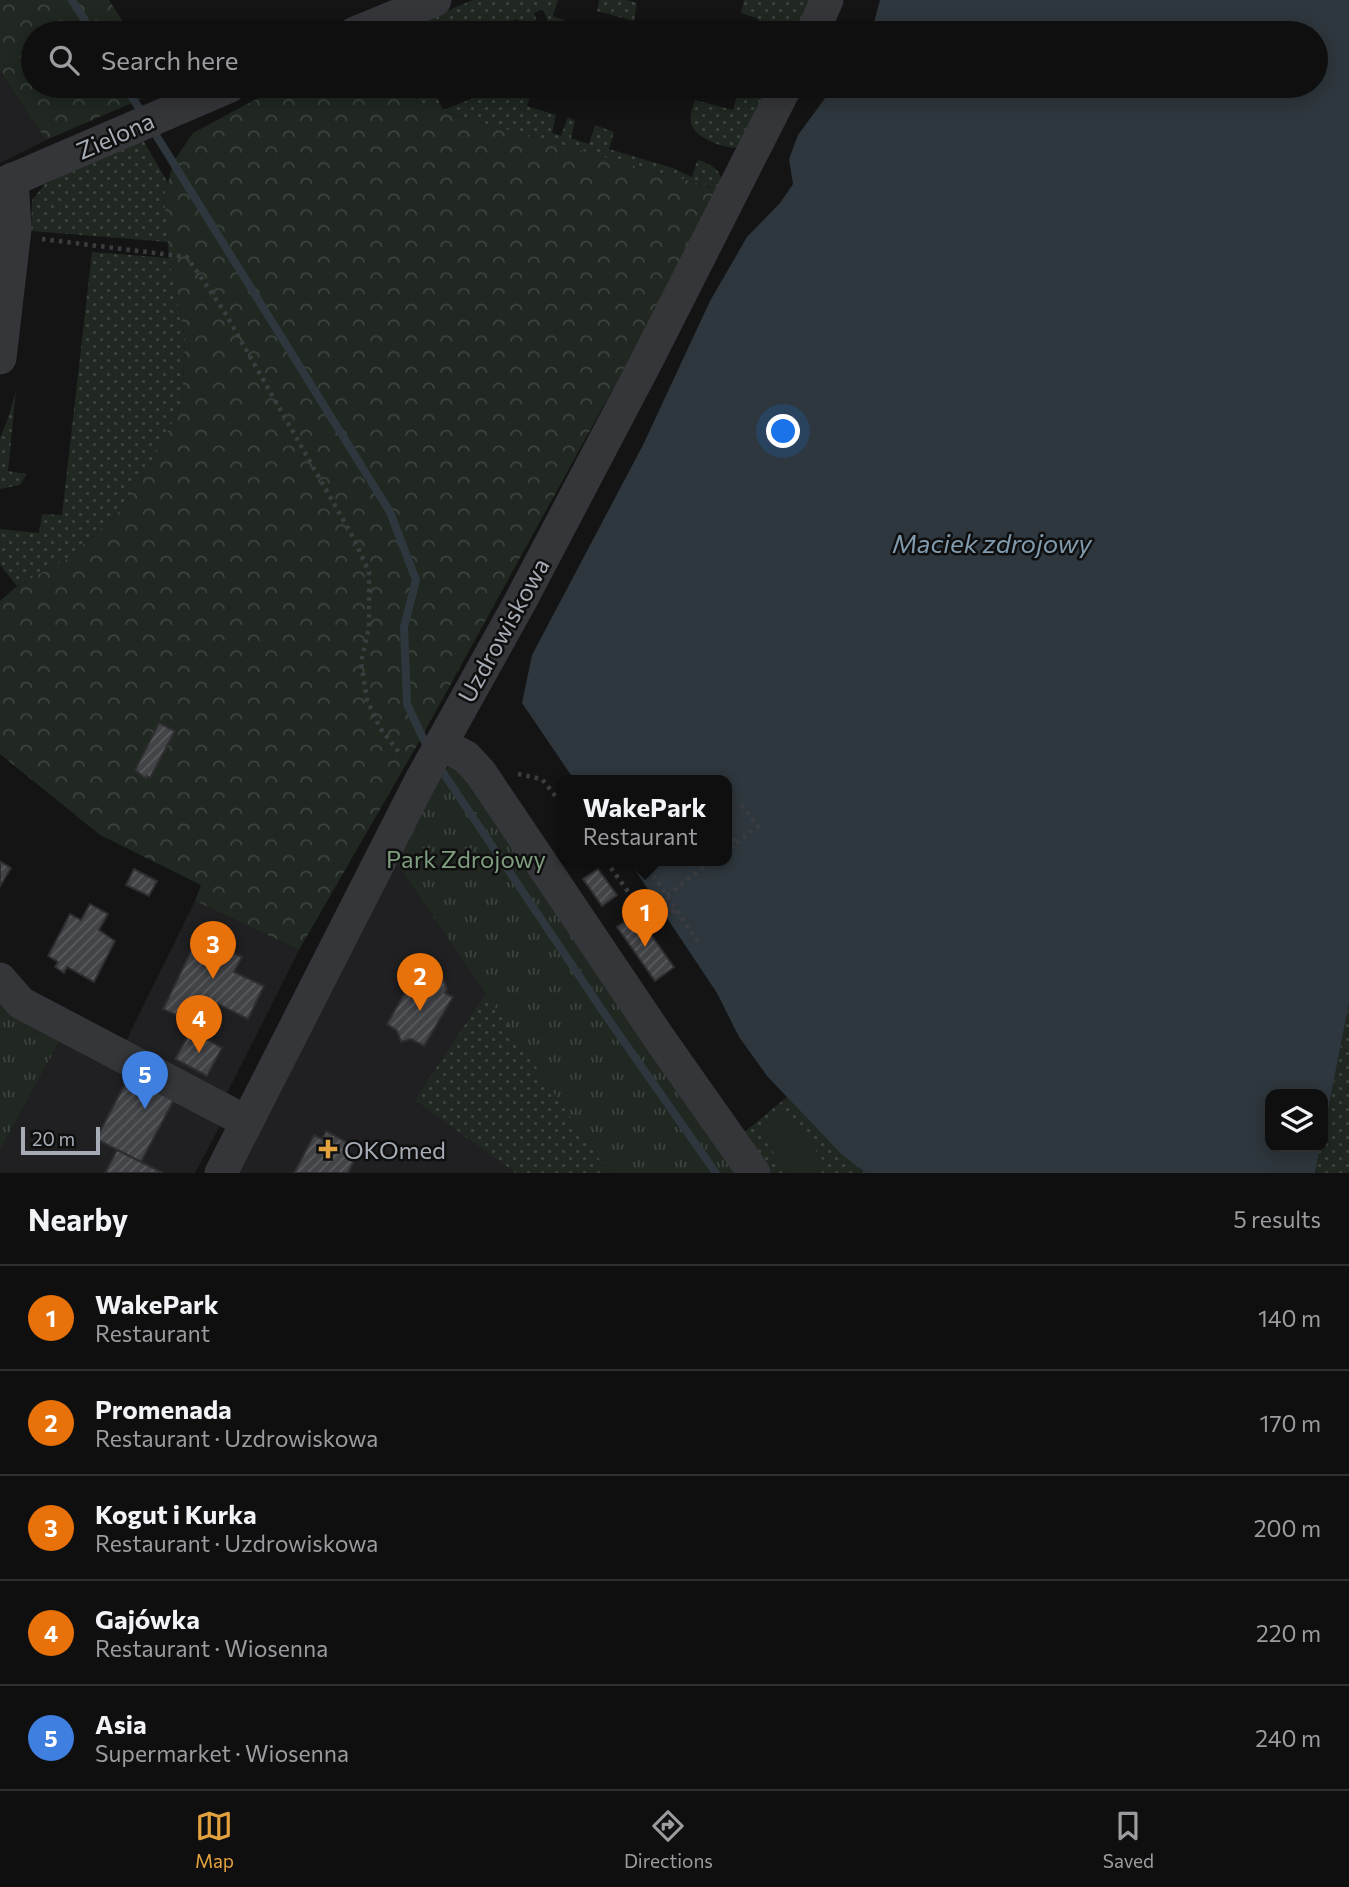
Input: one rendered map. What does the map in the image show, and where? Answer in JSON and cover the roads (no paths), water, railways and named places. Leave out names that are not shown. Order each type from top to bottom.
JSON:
[{"type":"street","points":[[384,21],[435,0]]},
{"type":"street","points":[[818,21],[827,0]]},
{"type":"street","name":"Zielona","points":[[6,182],[202,98]]},
{"type":"street","name":"Uzdrowiskowa","points":[[220,1173],[421,780],[520,602],[780,98]]},
{"type":"street","points":[[0,358],[15,229],[6,182]]},
{"type":"street","points":[[441,744],[466,757],[480,772],[657,1035],[754,1173]]},
{"type":"street","points":[[0,979],[21,1003],[247,1122]]},
{"type":"water","name":"Maciek zdrojowy","points":[[880,0],[1349,0],[1349,1004],[1328,1110],[1328,1089],[1265,1089],[1265,1152],[1319,1152],[1315,1173],[866,1173],[842,1155],[767,1076],[739,1037],[717,993],[632,866],[732,866],[732,775],[571,775],[522,703],[532,655],[643,445],[710,301],[747,237],[780,203],[793,184],[789,159],[798,135],[825,98],[1328,98],[1328,21],[874,21]]},
{"type":"waterway","points":[[72,0],[85,21]]},
{"type":"waterway","points":[[133,98],[144,116]]},
{"type":"waterway","points":[[151,127],[390,512],[416,580],[404,627],[407,704],[429,751]]},
{"type":"waterway","points":[[438,765],[604,1013],[716,1173]]},
{"type":"place","name":"WakePark","points":[[645,947]]},
{"type":"place","name":"Kogut i Kurka","points":[[213,979]]},
{"type":"place","name":"Promenada","points":[[420,1011]]},
{"type":"place","name":"Gajówka","points":[[199,1053]]},
{"type":"place","name":"Asia","points":[[145,1109]]},
{"type":"place","name":"OKOmed","points":[[328,1149]]},
{"type":"park label","name":"Park Zdrojowy","points":[[466,858]]}]
